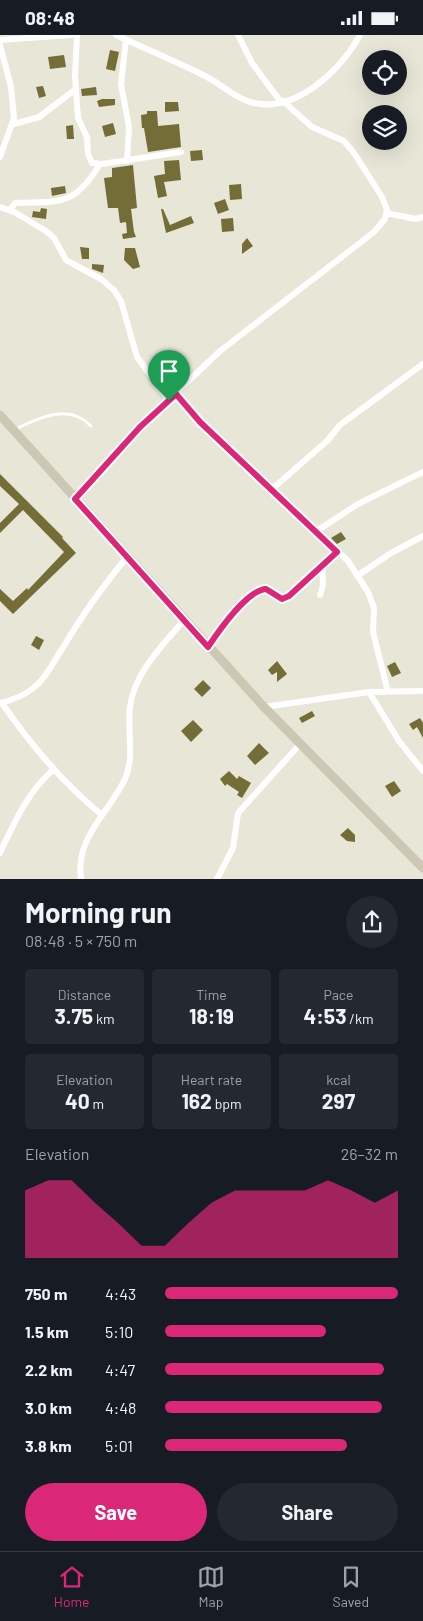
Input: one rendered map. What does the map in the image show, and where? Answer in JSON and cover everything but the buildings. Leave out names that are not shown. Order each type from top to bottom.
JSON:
[{"type":"main road","points":[[0,415],[264,707],[423,868]]},
{"type":"street","points":[[0,40],[71,35]]},
{"type":"street","points":[[77,35],[75,49],[78,118],[87,137],[92,163],[127,161],[181,152]]},
{"type":"street","points":[[116,35],[208,78],[249,102],[282,101],[310,90],[335,70],[351,51],[360,35]]},
{"type":"street","points":[[75,499],[140,427],[220,351],[374,232],[385,219],[386,213],[382,197],[354,153],[344,141],[312,127],[282,101],[252,63],[238,35]]},
{"type":"street","points":[[126,40],[121,84],[129,127],[127,161]]},
{"type":"street","points":[[0,45],[11,87],[14,125],[0,157]]},
{"type":"street","points":[[14,125],[40,117],[76,89]]},
{"type":"street","points":[[10,210],[15,203],[66,200],[86,184],[100,164]]},
{"type":"street","points":[[0,207],[10,210],[50,235],[59,246],[66,260],[101,279],[114,290],[121,301],[137,357],[169,401]]},
{"type":"street","points":[[386,213],[416,219],[423,217]]},
{"type":"street","points":[[271,489],[327,441],[340,425],[423,364]]},
{"type":"street","points":[[176,394],[200,422],[348,561],[368,592],[374,608],[374,632],[388,691]]},
{"type":"street","points":[[315,532],[358,504],[423,472]]},
{"type":"street","points":[[357,576],[392,553],[423,536]]},
{"type":"street","points":[[208,647],[232,615],[255,593],[266,589],[276,597],[284,598],[337,552]]},
{"type":"street","points":[[102,815],[73,791],[1,703],[21,696],[37,686],[51,668],[64,645],[102,589],[128,557]]},
{"type":"street","points":[[320,595],[323,585],[322,564]]},
{"type":"street","points":[[81,879],[83,850],[90,833],[125,779],[128,765],[130,707],[134,690],[149,662],[184,620]]},
{"type":"street","points":[[264,707],[369,692],[423,691]]},
{"type":"street","points":[[369,692],[399,741],[423,771]]},
{"type":"street","points":[[218,879],[233,848],[238,813],[300,744]]},
{"type":"street","points":[[0,853],[20,811],[41,780],[54,769]]},
{"type":"lane","points":[[14,430],[43,418],[64,413],[83,417],[91,426]]},
{"type":"route","points":[[176,394],[200,422],[337,552],[326,560],[289,596],[282,599],[266,589],[259,590],[223,625],[208,647],[75,499],[140,427],[169,401],[176,394]]}]
